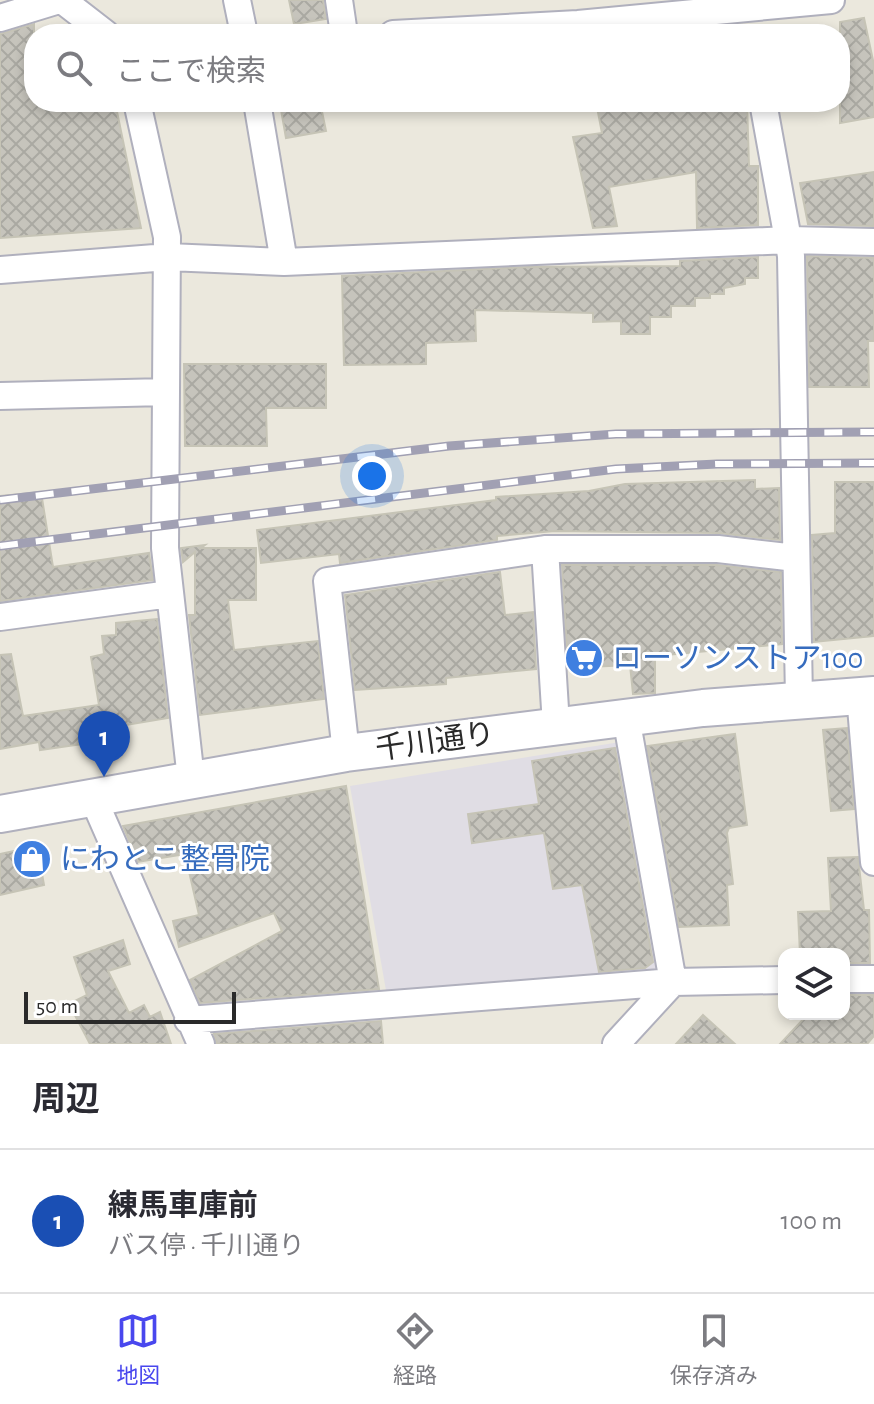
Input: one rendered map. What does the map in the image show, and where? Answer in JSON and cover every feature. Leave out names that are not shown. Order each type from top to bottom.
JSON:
[{"type":"main road","name":"千川通り","points":[[0,814],[346,753],[626,717],[867,695]]},
{"type":"street","points":[[5,11],[61,0],[93,24]]},
{"type":"street","points":[[237,0],[242,24]]},
{"type":"street","points":[[339,0],[343,24]]},
{"type":"street","points":[[578,24],[747,14],[831,0]]},
{"type":"street","points":[[139,112],[167,237],[165,548],[191,779]]},
{"type":"street","points":[[259,112],[284,262]]},
{"type":"street","points":[[765,112],[789,240],[799,699]]},
{"type":"street","points":[[0,270],[168,257],[284,262],[789,240],[874,242]]},
{"type":"street","points":[[0,396],[166,392]]},
{"type":"street","points":[[346,753],[327,581],[545,549],[718,549],[796,558]]},
{"type":"street","points":[[545,549],[556,725]]},
{"type":"street","points":[[0,617],[170,594]]},
{"type":"street","points":[[867,695],[874,862]]},
{"type":"street","points":[[626,717],[673,982]]},
{"type":"street","points":[[93,798],[201,1044]]},
{"type":"street","points":[[850,979],[874,979]]},
{"type":"street","points":[[188,1020],[673,982],[778,980]]},
{"type":"street","points":[[616,1044],[673,982]]},
{"type":"shaded area","points":[[620,742],[658,965],[650,976],[387,996],[350,786]]},
{"type":"building","points":[[289,0],[323,0],[326,19],[294,24]]},
{"type":"building","points":[[864,18],[874,65],[874,117],[840,123],[840,112],[850,112],[850,24],[840,22]]},
{"type":"building","points":[[24,27],[24,112],[117,112],[141,228],[0,238],[0,34]]},
{"type":"building","points":[[281,112],[322,112],[326,131],[286,138]]},
{"type":"building","points":[[598,112],[747,112],[749,166],[758,166],[758,225],[697,228],[696,172],[609,187],[617,226],[593,228],[573,137],[602,133]]},
{"type":"building","points":[[874,172],[874,226],[808,224],[800,183]]},
{"type":"building","points":[[807,256],[874,258],[874,341],[868,341],[869,387],[809,387]]},
{"type":"building","points":[[758,257],[758,278],[745,278],[745,284],[724,288],[724,294],[695,298],[695,306],[671,306],[671,317],[650,317],[650,334],[621,334],[621,321],[593,322],[593,313],[475,310],[476,341],[426,343],[426,364],[344,365],[342,276],[528,267],[680,266],[680,261]]},
{"type":"building","points":[[184,364],[326,364],[326,408],[266,408],[267,446],[185,446]]},
{"type":"building","points":[[755,480],[755,489],[779,488],[780,540],[718,533],[555,531],[497,536],[497,540],[340,563],[339,554],[261,563],[257,530],[496,500],[496,497],[589,491],[625,484]]},
{"type":"building","points":[[835,482],[874,482],[874,636],[814,642],[812,535],[835,533]]},
{"type":"building","points":[[41,492],[53,567],[149,553],[153,580],[0,601],[0,496]]},
{"type":"building","points":[[205,545],[201,548],[256,548],[256,600],[228,600],[234,650],[318,641],[324,699],[200,715],[189,615],[195,615],[195,552],[183,562],[181,548]]},
{"type":"building","points":[[562,565],[717,565],[781,572],[782,644],[655,656],[655,693],[633,694],[630,665],[568,668]]},
{"type":"building","points":[[500,572],[505,615],[533,612],[536,669],[446,678],[446,684],[355,690],[345,595]]},
{"type":"building","points":[[157,619],[168,718],[96,730],[97,742],[40,750],[39,742],[0,749],[0,655],[11,654],[23,716],[99,705],[91,657],[104,654],[102,636],[116,635],[116,623]]},
{"type":"building","points":[[847,728],[854,809],[831,811],[823,730]]},
{"type":"building","points":[[735,734],[747,825],[729,828],[727,833],[733,884],[727,885],[729,925],[679,927],[647,746]]},
{"type":"building","points":[[615,748],[653,962],[645,968],[599,972],[582,885],[553,889],[544,833],[472,843],[468,814],[539,804],[532,761]]},
{"type":"building","points":[[346,786],[379,989],[200,1003],[190,980],[282,931],[274,913],[179,947],[173,921],[199,915],[185,854],[138,862],[123,826]]},
{"type":"building","points":[[37,846],[44,885],[0,895],[0,854]]},
{"type":"building","points":[[858,857],[864,910],[869,910],[870,963],[850,963],[850,948],[800,948],[798,912],[831,911],[828,858]]},
{"type":"building","points":[[123,940],[130,964],[108,971],[129,1013],[144,1005],[150,1017],[160,1012],[171,1044],[90,1044],[69,1004],[87,995],[74,957]]},
{"type":"building","points":[[850,995],[874,995],[874,1036],[867,1044],[780,1044],[802,1020],[850,1020]]},
{"type":"building","points":[[703,1015],[735,1044],[676,1044]]},
{"type":"building","points":[[381,1021],[383,1044],[217,1044],[214,1034]]},
{"type":"railway","points":[[0,500],[449,446],[616,434],[874,432]]},
{"type":"railway","points":[[0,546],[616,469],[717,464],[874,463]]},
{"type":"place","name":"ローソンストア100","points":[[584,658]]},
{"type":"place","name":"練馬車庫前","points":[[104,777]]},
{"type":"place","name":"にわとこ整骨院","points":[[32,859]]}]
